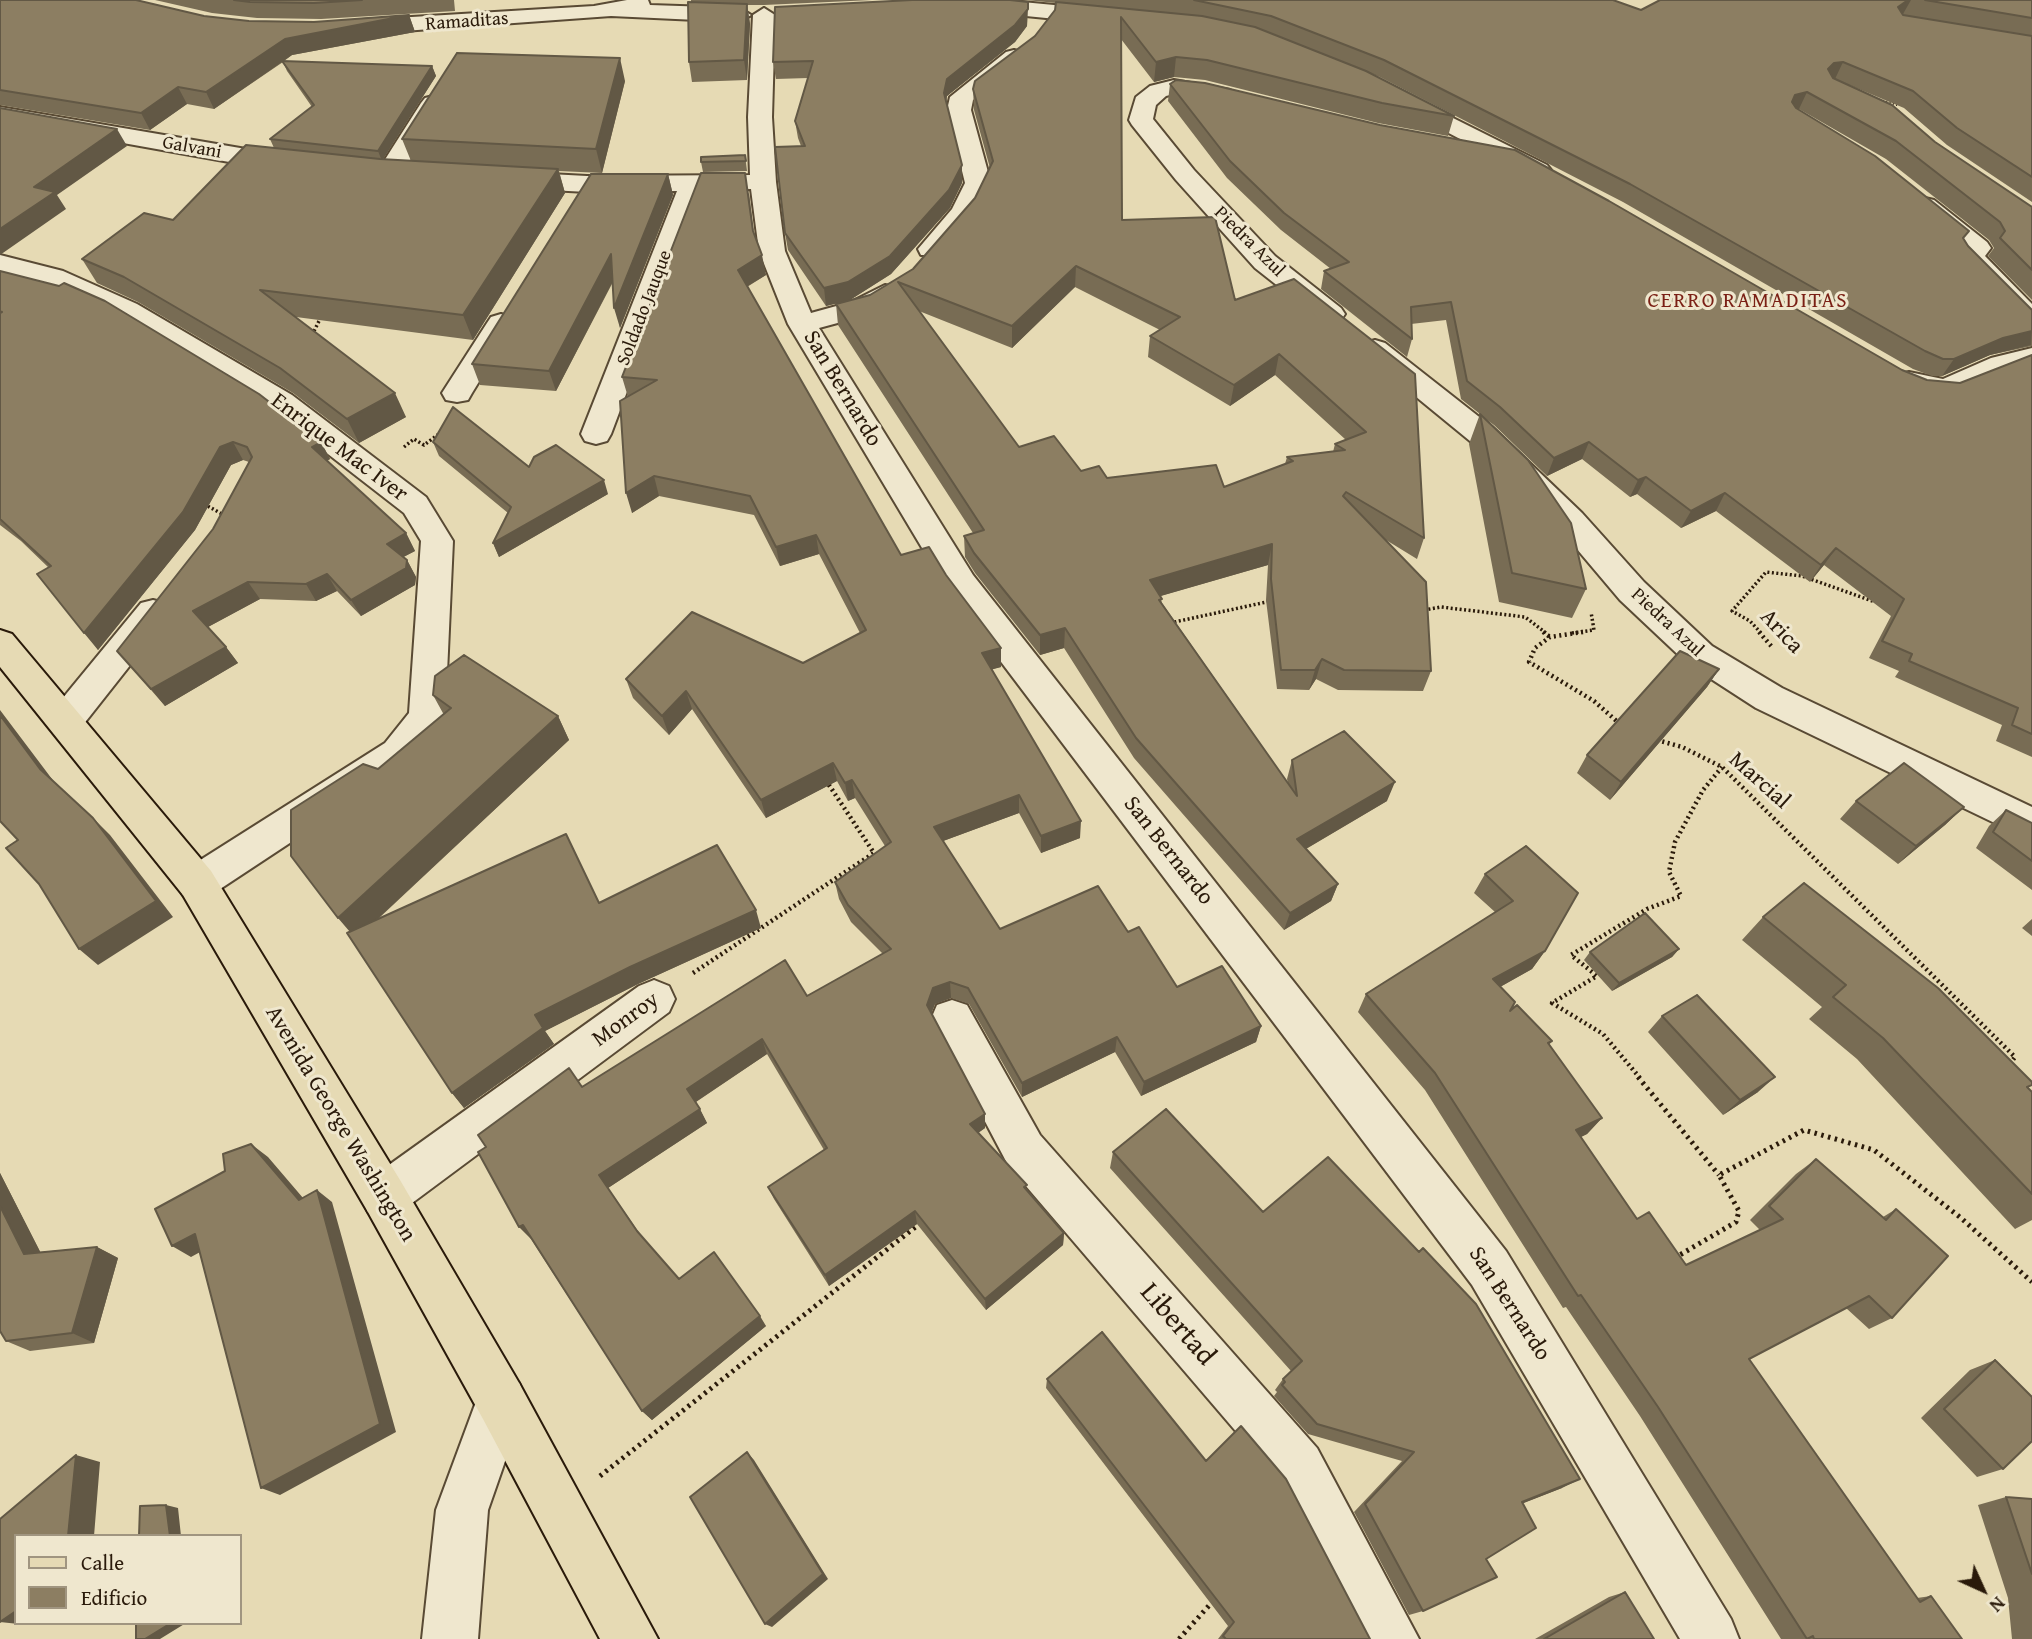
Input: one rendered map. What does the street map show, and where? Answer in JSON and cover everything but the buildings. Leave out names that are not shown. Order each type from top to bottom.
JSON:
[{"type":"main road","name":"Avenida George Washington","points":[[0,643],[66,720],[197,883],[384,1196],[501,1401],[630,1639]]},
{"type":"street","name":"Ramaditas","points":[[334,28],[617,11],[653,0]]},
{"type":"street","points":[[951,5],[1043,9],[1135,20]]},
{"type":"street","points":[[802,324],[861,309],[907,277],[964,212],[978,183],[959,110],[962,97],[1025,49],[1041,28],[1043,9]]},
{"type":"street","name":"San Bernardo","points":[[617,11],[778,14],[760,117],[763,182],[772,251],[802,324],[961,584],[1489,1268],[1711,1639]]},
{"type":"street","points":[[390,172],[448,80]]},
{"type":"street","name":"Piedra Azul","points":[[1244,100],[1174,87],[1158,91],[1144,102],[1141,120],[1185,176],[1265,262],[1481,434],[1571,521],[1632,591],[1700,655],[1769,698],[2032,825]]},
{"type":"street","points":[[1383,90],[1553,178]]},
{"type":"street","name":"Galvani","points":[[0,114],[246,157],[312,164]]},
{"type":"street","points":[[1415,140],[1517,159]]},
{"type":"street","points":[[364,169],[417,174]]},
{"type":"street","points":[[482,178],[580,195],[693,182],[763,182]]},
{"type":"street","name":"Soldado Jauque","points":[[596,434],[693,182]]},
{"type":"street","points":[[1907,191],[1978,248],[1969,256],[2032,320]]},
{"type":"street","name":"Enrique Mac Iver","points":[[0,263],[53,277],[127,310],[281,402],[374,470],[415,505],[437,541],[427,717],[398,753],[197,883]]},
{"type":"street","points":[[457,393],[518,296]]},
{"type":"street","points":[[1892,372],[1927,388],[1947,389],[2001,364],[2032,357]]},
{"type":"street","points":[[66,720],[170,589]]},
{"type":"street","name":"Monroy","points":[[384,1196],[654,999]]},
{"type":"street","name":"Libertad","points":[[952,1019],[1024,1150],[1299,1466],[1391,1639]]},
{"type":"street","points":[[450,1639],[462,1510],[501,1401]]},
{"type":"path","points":[[1872,98],[1898,105]]},
{"type":"path","points":[[281,402],[327,305]]},
{"type":"path","points":[[374,470],[414,439],[424,445],[433,436],[460,422],[466,402],[457,393]]},
{"type":"path","points":[[199,501],[222,514]]},
{"type":"path","name":"Arica","points":[[1776,650],[1750,621],[1732,611],[1766,572],[1802,576],[1878,603]]},
{"type":"path","points":[[1166,624],[1261,601],[1282,600]]},
{"type":"path","points":[[1588,603],[1594,630],[1550,637],[1535,648],[1529,662],[1594,701],[1627,730]]},
{"type":"path","points":[[1420,611],[1441,607],[1525,617],[1550,637]]},
{"type":"path","name":"Marcial","points":[[1649,737],[1682,747],[1722,767],[2015,1056],[2002,1077]]},
{"type":"path","points":[[1684,1268],[1678,1256],[1736,1222],[1739,1211],[1719,1175],[1603,1034],[1552,1003],[1597,976],[1571,955],[1647,909],[1681,896],[1669,873],[1675,842],[1703,790],[1722,767]]},
{"type":"path","name":"Monroy","points":[[654,999],[874,853],[822,775]]},
{"type":"path","points":[[1719,1175],[1804,1130],[1874,1150],[1961,1218],[2032,1282]]},
{"type":"path","points":[[559,1509],[931,1215]]},
{"type":"district","name":"CERRO RAMADITAS","points":[[1748,302]]}]
